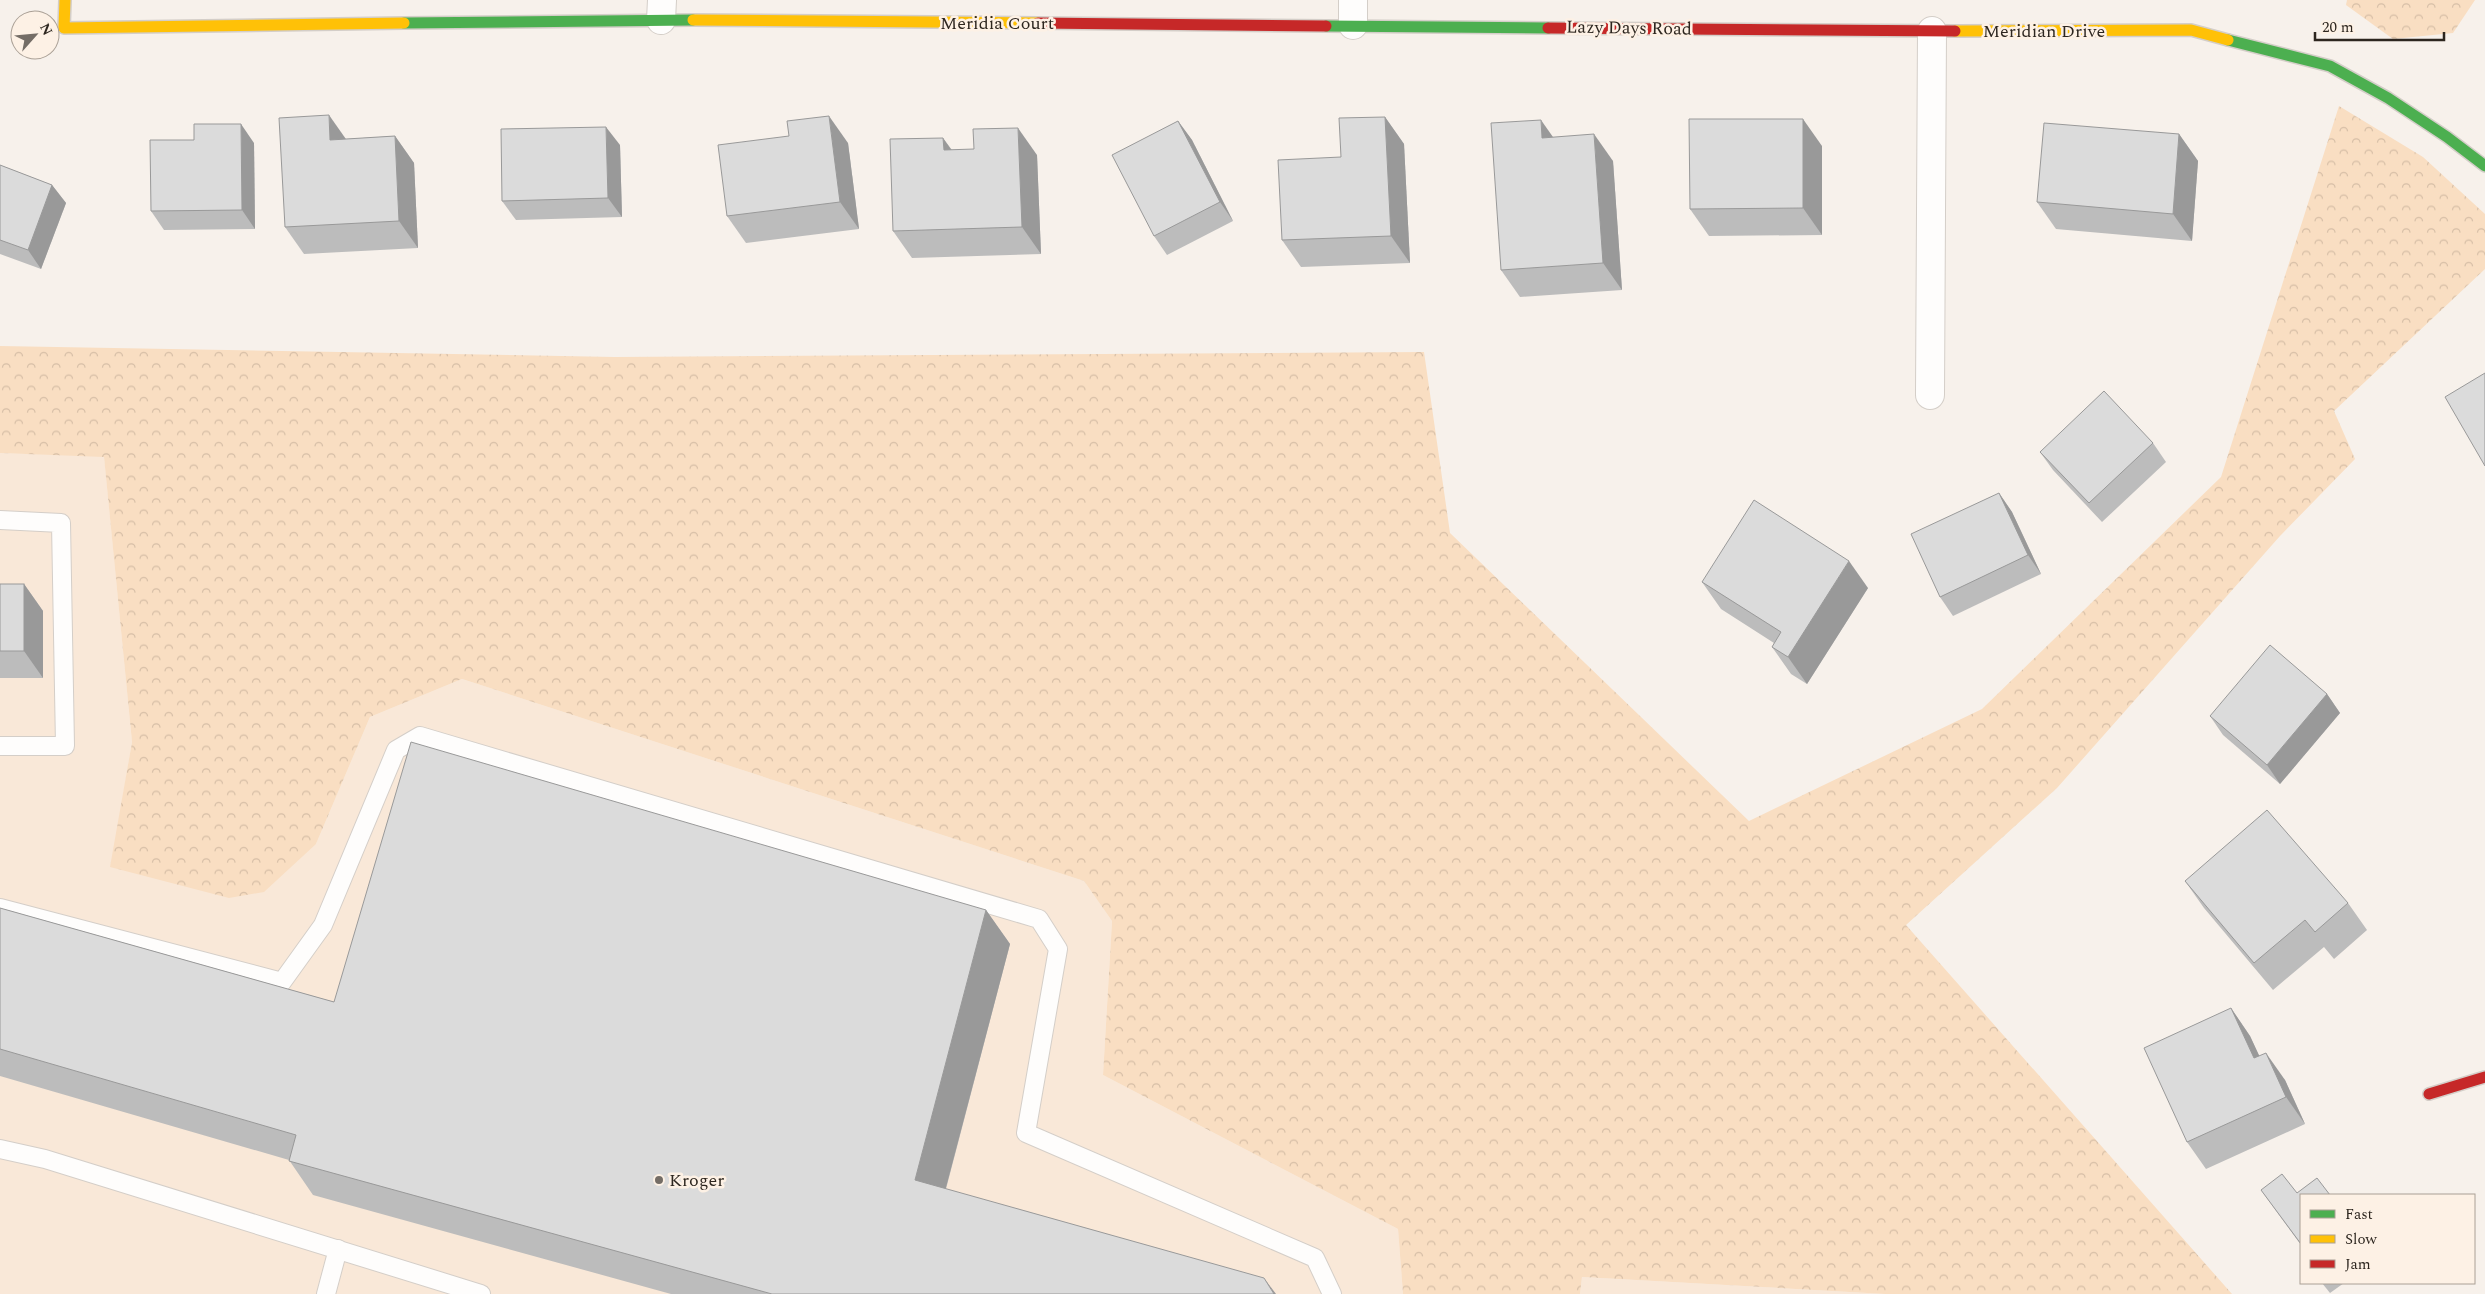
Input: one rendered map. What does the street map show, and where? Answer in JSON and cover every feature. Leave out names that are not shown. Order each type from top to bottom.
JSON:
[{"type":"street","name":"Meridia Court","points":[[65,0],[64,28],[661,10],[1353,13]]},
{"type":"street","name":"Lazy Days Road","points":[[1353,13],[1932,31]]},
{"type":"street","name":"Meridian Drive","points":[[1932,31],[2191,30],[2330,66],[2388,98],[2447,136],[2485,166]]},
{"type":"street","points":[[1930,395],[1932,31]]},
{"type":"street","points":[[2429,1094],[2485,1077]]},
{"type":"lane","points":[[0,520],[61,523],[65,746],[0,746]]},
{"type":"lane","points":[[0,908],[282,982],[323,925],[396,750],[420,736],[1039,919],[1058,949],[1026,1133],[1315,1258],[1332,1294]]},
{"type":"lane","points":[[0,1149],[45,1159],[482,1294]]},
{"type":"lane","points":[[326,1294],[338,1249]]},
{"type":"shaded area","points":[[0,453],[104,456],[132,742],[111,867],[316,844],[370,717],[462,679],[1084,881],[1112,921],[1103,1075],[1398,1229],[1403,1294],[0,1294]]},
{"type":"shaded area","points":[[1582,1277],[1885,1294],[1580,1294]]},
{"type":"green space","points":[[2347,0],[2475,0],[2453,33],[2393,39],[2346,5]]},
{"type":"green space","points":[[2339,106],[2423,157],[2485,214],[2485,269],[2334,411],[2355,459],[2280,536],[2057,788],[1906,925],[2232,1294],[1885,1294],[1582,1277],[1580,1294],[1403,1294],[1398,1229],[1103,1075],[1112,921],[1084,881],[462,679],[370,717],[316,844],[264,892],[229,898],[110,867],[132,742],[104,457],[0,453],[0,346],[615,357],[1424,352],[1450,533],[1749,821],[1982,709],[2221,477]]},
{"type":"building","points":[[329,115],[330,140],[395,136],[399,221],[285,227],[279,118]]},
{"type":"building","points":[[829,116],[840,202],[727,216],[718,145],[789,136],[787,121]]},
{"type":"building","points":[[1385,117],[1391,236],[1282,240],[1278,160],[1341,157],[1339,118]]},
{"type":"building","points":[[1689,119],[1803,119],[1803,208],[1690,209]]},
{"type":"building","points":[[1541,120],[1542,138],[1594,134],[1603,263],[1501,270],[1491,123]]},
{"type":"building","points":[[1178,121],[1220,202],[1154,236],[1112,155]]},
{"type":"building","points":[[2044,123],[2179,134],[2173,214],[2037,202]]},
{"type":"building","points":[[194,124],[241,124],[242,210],[151,211],[150,140],[194,140]]},
{"type":"building","points":[[606,127],[608,198],[502,201],[501,129]]},
{"type":"building","points":[[1018,128],[1022,227],[893,231],[890,139],[943,138],[944,150],[974,149],[973,129]]},
{"type":"building","points":[[0,165],[52,185],[28,250],[0,240]]},
{"type":"building","points":[[2485,373],[2485,466],[2445,397]]},
{"type":"building","points":[[2104,391],[2153,443],[2089,503],[2040,452]]},
{"type":"building","points":[[1999,493],[2028,555],[1940,597],[1911,534]]},
{"type":"building","points":[[1754,500],[1849,561],[1788,657],[1772,647],[1781,632],[1702,582]]},
{"type":"building","points":[[0,584],[24,584],[24,651],[0,651]]},
{"type":"building","points":[[2270,645],[2327,694],[2267,765],[2210,716]]},
{"type":"building","points":[[411,742],[986,910],[915,1180],[1264,1278],[1274,1294],[772,1294],[289,1161],[296,1135],[0,1049],[0,908],[334,1002]]},
{"type":"building","points":[[2267,810],[2348,903],[2315,932],[2305,920],[2254,963],[2185,881]]},
{"type":"building","points":[[2231,1008],[2254,1058],[2266,1053],[2286,1097],[2187,1142],[2144,1048]]},
{"type":"building","points":[[2282,1174],[2297,1193],[2317,1178],[2329,1194],[2300,1194],[2300,1243],[2261,1190]]},
{"type":"traffic: fast","points":[[404,23],[693,20]]},
{"type":"traffic: fast","points":[[1326,26],[1548,28]]},
{"type":"traffic: fast","points":[[2228,40],[2330,66],[2388,98],[2447,137],[2485,166]]},
{"type":"traffic: slow","points":[[65,0],[64,28],[404,23]]},
{"type":"traffic: slow","points":[[693,20],[1038,23]]},
{"type":"traffic: slow","points":[[1955,31],[2191,30],[2228,40]]},
{"type":"traffic: jam","points":[[1038,23],[1326,26]]},
{"type":"traffic: jam","points":[[1548,28],[1955,31]]},
{"type":"traffic: jam","points":[[2429,1094],[2485,1077]]},
{"type":"place","name":"Kroger","points":[[659,1180]]}]
